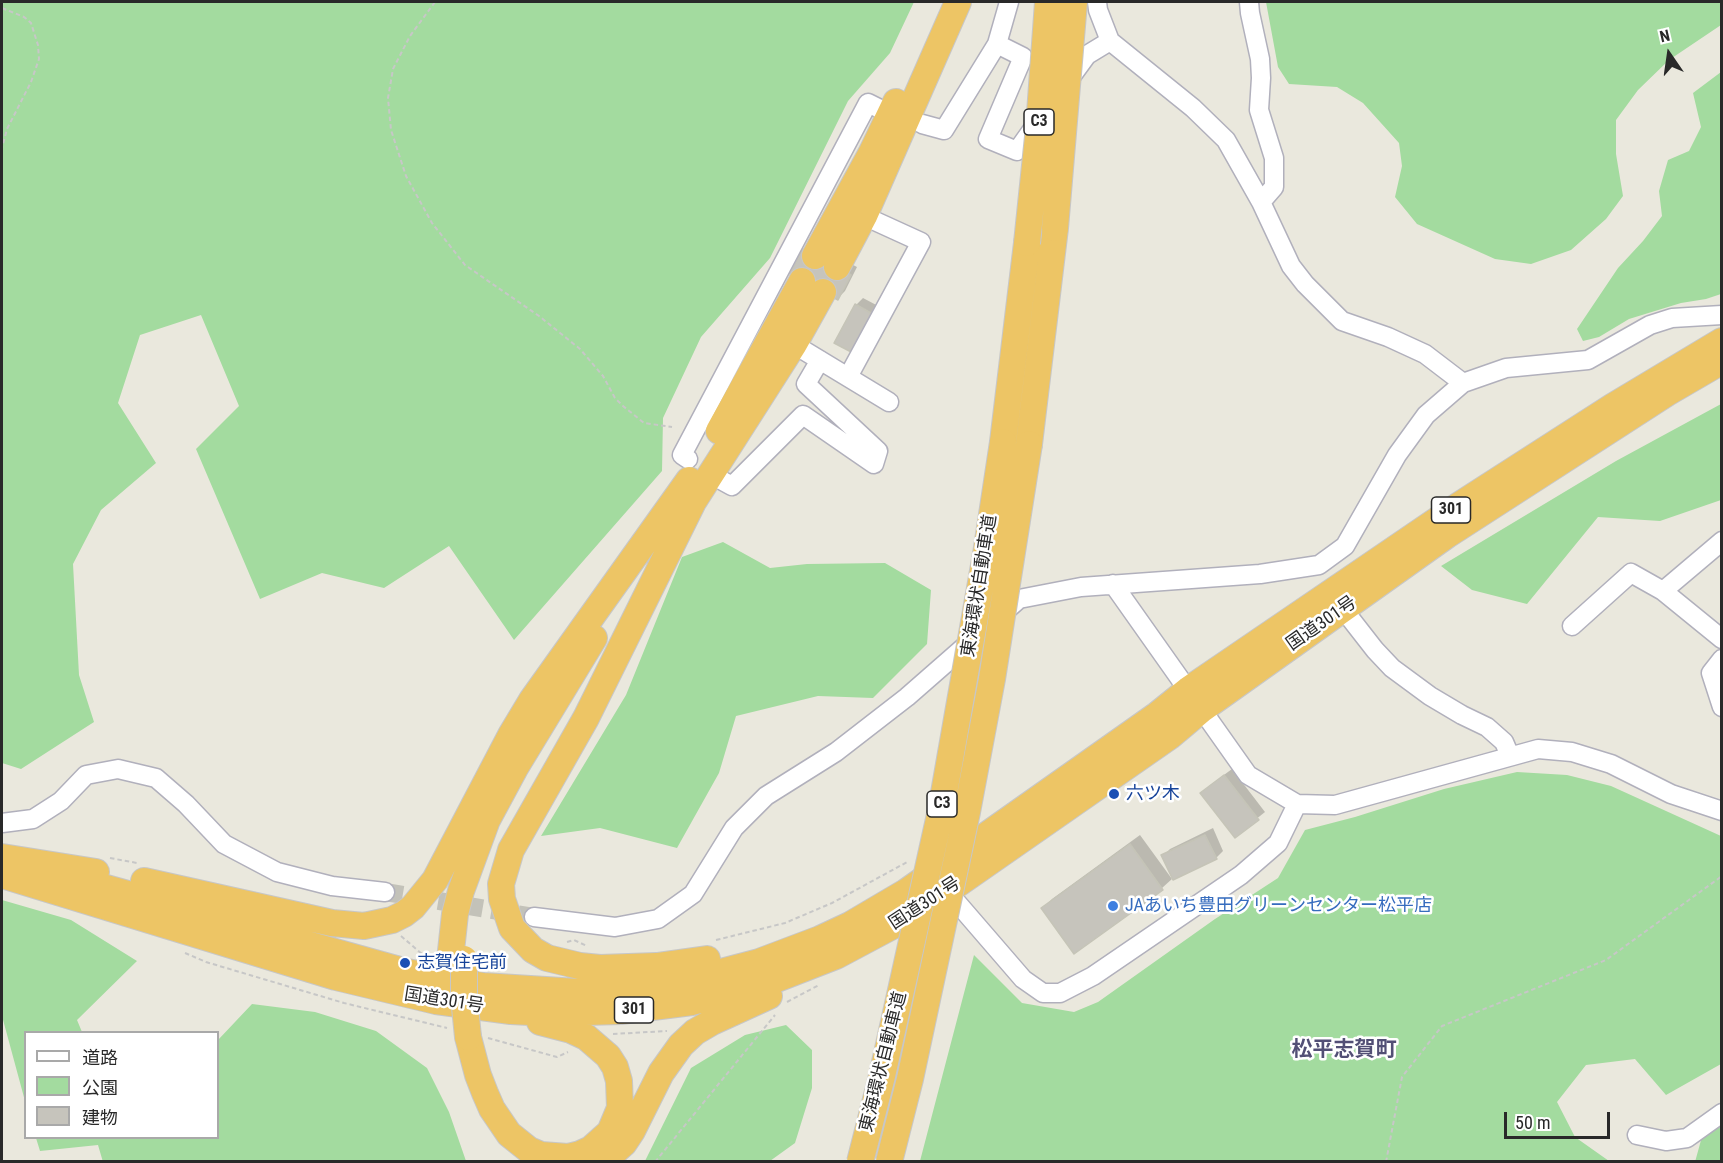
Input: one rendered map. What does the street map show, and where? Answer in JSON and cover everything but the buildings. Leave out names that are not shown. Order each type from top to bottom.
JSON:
[{"type":"highway","points":[[941,2],[872,152],[826,262],[864,216],[958,2]]},
{"type":"highway","name":"東海環状自動車道","points":[[889,1161],[910,1078],[968,812],[992,678],[1029,444],[1055,228],[1074,2]]},
{"type":"highway","name":"東海環状自動車道","points":[[860,1161],[882,1076],[941,810],[984,565],[1003,442],[1027,243],[1048,6]]},
{"type":"highway","points":[[516,1161],[493,1141],[477,1115],[464,1079],[461,1036],[464,997],[457,959],[477,888],[502,824],[527,778],[687,498],[813,286]]},
{"type":"highway","name":"国道301号","points":[[2,862],[441,979],[515,989],[577,992],[638,988],[698,978],[759,962],[850,925],[897,897],[1148,722],[1194,700],[1343,609],[1447,535],[1668,393],[1720,348]]},
{"type":"highway","name":"国道301号","points":[[2,875],[336,977],[436,1001],[511,1011],[584,1013],[657,1008],[764,984],[836,956],[913,915],[1170,736],[1194,700],[1458,506],[1612,406],[1720,348]]},
{"type":"highway","points":[[687,498],[586,718],[511,850],[501,884],[502,899],[512,928],[522,941],[547,958],[571,965],[600,968],[686,963],[751,950],[808,933],[864,909],[988,833]]},
{"type":"highway","points":[[2,857],[79,868],[332,923],[364,926],[392,920],[404,914],[413,907],[435,880],[490,774],[532,700],[687,498]]},
{"type":"highway","points":[[603,1161],[624,1143],[671,1058],[695,1032],[835,964],[913,915]]},
{"type":"highway","points":[[336,977],[417,1003],[476,1014],[535,1021],[554,1025],[586,1037],[608,1056],[615,1067],[619,1081],[620,1108],[610,1132],[591,1149],[574,1156],[555,1157],[529,1150],[509,1134],[492,1109],[461,1036]]},
{"type":"street","points":[[922,124],[944,130],[997,44],[1009,2]]},
{"type":"street","points":[[1097,2],[1110,41],[1193,108],[1226,140],[1291,266],[1305,285],[1342,321],[1388,337],[1425,354],[1463,383]]},
{"type":"street","points":[[1249,2],[1260,59],[1259,110],[1274,158],[1274,187],[1260,202]]},
{"type":"street","points":[[997,44],[1023,57],[988,139],[1017,151],[1088,55],[1110,41]]},
{"type":"street","points":[[688,459],[682,455],[868,104],[878,108]]},
{"type":"street","points":[[848,377],[921,242],[864,216]]},
{"type":"street","points":[[534,916],[615,927],[658,919],[693,894],[734,828],[766,796],[836,752],[907,697],[1019,599],[1081,587],[1260,574],[1319,565],[1345,546],[1396,454],[1426,415],[1463,383],[1506,368],[1588,360],[1650,325],[1672,318],[1714,316],[1709,328],[1720,348]]},
{"type":"street","points":[[784,338],[889,402]]},
{"type":"street","points":[[721,480],[732,486],[803,415],[874,464],[878,451],[806,384],[820,360]]},
{"type":"street","points":[[1663,591],[1722,541]]},
{"type":"street","points":[[1572,626],[1631,573],[1663,591],[1722,639]]},
{"type":"street","points":[[1113,584],[1248,775],[1297,804],[1335,805],[1538,749],[1572,752],[1611,764],[1671,794],[1722,811]]},
{"type":"street","points":[[1343,609],[1392,668],[1430,696],[1487,727],[1504,742],[1510,756]]},
{"type":"street","points":[[1722,659],[1711,673],[1722,707]]},
{"type":"street","points":[[2,823],[33,819],[62,801],[86,775],[118,769],[156,778],[186,804],[224,844],[277,873],[332,886],[385,892]]},
{"type":"street","points":[[947,891],[1023,979],[1043,993],[1060,993],[1093,976],[1241,875],[1278,843],[1297,804]]},
{"type":"street","points":[[1636,1135],[1666,1141],[1687,1138],[1722,1113]]},
{"type":"path","points":[[435,2],[410,36],[393,69],[388,98],[391,130],[406,176],[432,224],[465,265],[539,316],[580,349],[603,376],[615,398],[623,406],[644,423],[672,427]]},
{"type":"path","points":[[2,8],[24,17],[31,23],[38,45],[39,59],[32,82],[7,129],[2,148]]},
{"type":"path","points":[[707,943],[784,923],[832,903],[915,858]]},
{"type":"path","points":[[1386,1161],[1402,1077],[1442,1026],[1606,960],[1722,876]]},
{"type":"path","points":[[559,944],[574,940],[596,950]]},
{"type":"path","points":[[655,1161],[778,1012]]},
{"type":"path","points":[[606,1035],[669,1030]]},
{"type":"green space","points":[[2,2],[914,2],[890,53],[848,101],[770,258],[701,337],[663,418],[662,471],[514,640],[449,546],[384,588],[322,573],[260,599],[196,449],[239,406],[201,315],[140,335],[118,403],[156,463],[101,510],[73,564],[79,675],[94,722],[21,769],[2,763]]},
{"type":"green space","points":[[1266,2],[1721,2],[1721,25],[1669,60],[1638,90],[1616,120],[1616,154],[1623,196],[1606,219],[1571,250],[1531,264],[1495,259],[1417,224],[1395,197],[1402,166],[1399,143],[1363,103],[1337,87],[1289,84],[1278,67]]},
{"type":"green space","points":[[1721,72],[1721,294],[1681,303],[1629,319],[1599,337],[1583,341],[1577,329],[1618,268],[1662,216],[1659,191],[1668,160],[1689,151],[1701,127],[1693,93]]},
{"type":"green space","points":[[1721,404],[1721,500],[1660,521],[1598,517],[1527,604],[1472,590],[1441,566],[1616,461]]},
{"type":"green space","points":[[723,542],[770,568],[807,564],[885,563],[931,590],[927,644],[873,698],[818,696],[736,716],[719,773],[677,848],[600,828],[541,836],[626,695],[682,557]]},
{"type":"green space","points":[[1517,772],[1567,775],[1611,786],[1721,836],[1721,1064],[1666,1095],[1635,1059],[1586,1065],[1557,1102],[1575,1137],[1609,1161],[920,1161],[974,955],[1022,1003],[1074,1012],[1098,1002],[1215,919],[1278,878],[1305,830],[1444,789]]},
{"type":"green space","points":[[2,900],[71,920],[137,961],[77,1020],[82,1031],[24,1031],[24,1097],[2,1016]]},
{"type":"green space","points":[[252,1004],[315,1012],[376,1031],[427,1068],[449,1112],[466,1161],[103,1162],[98,1145],[40,1151],[36,1139],[219,1139],[219,1039]]},
{"type":"green space","points":[[786,1025],[812,1050],[812,1088],[795,1143],[770,1161],[645,1161],[691,1068],[745,1035]]},
{"type":"green space","points":[[1721,1126],[1721,1161],[1695,1162],[1703,1133]]},
{"type":"tunnel","points":[[385,892],[534,917]]},
{"type":"place","name":"六ツ木","points":[[1114,794]]},
{"type":"place","name":"JAあいち豊田グリーンセンター松平店","points":[[1113,906]]},
{"type":"place","name":"志賀住宅前","points":[[405,963]]},
{"type":"district","name":"松平志賀町","points":[[1344,1051]]}]
